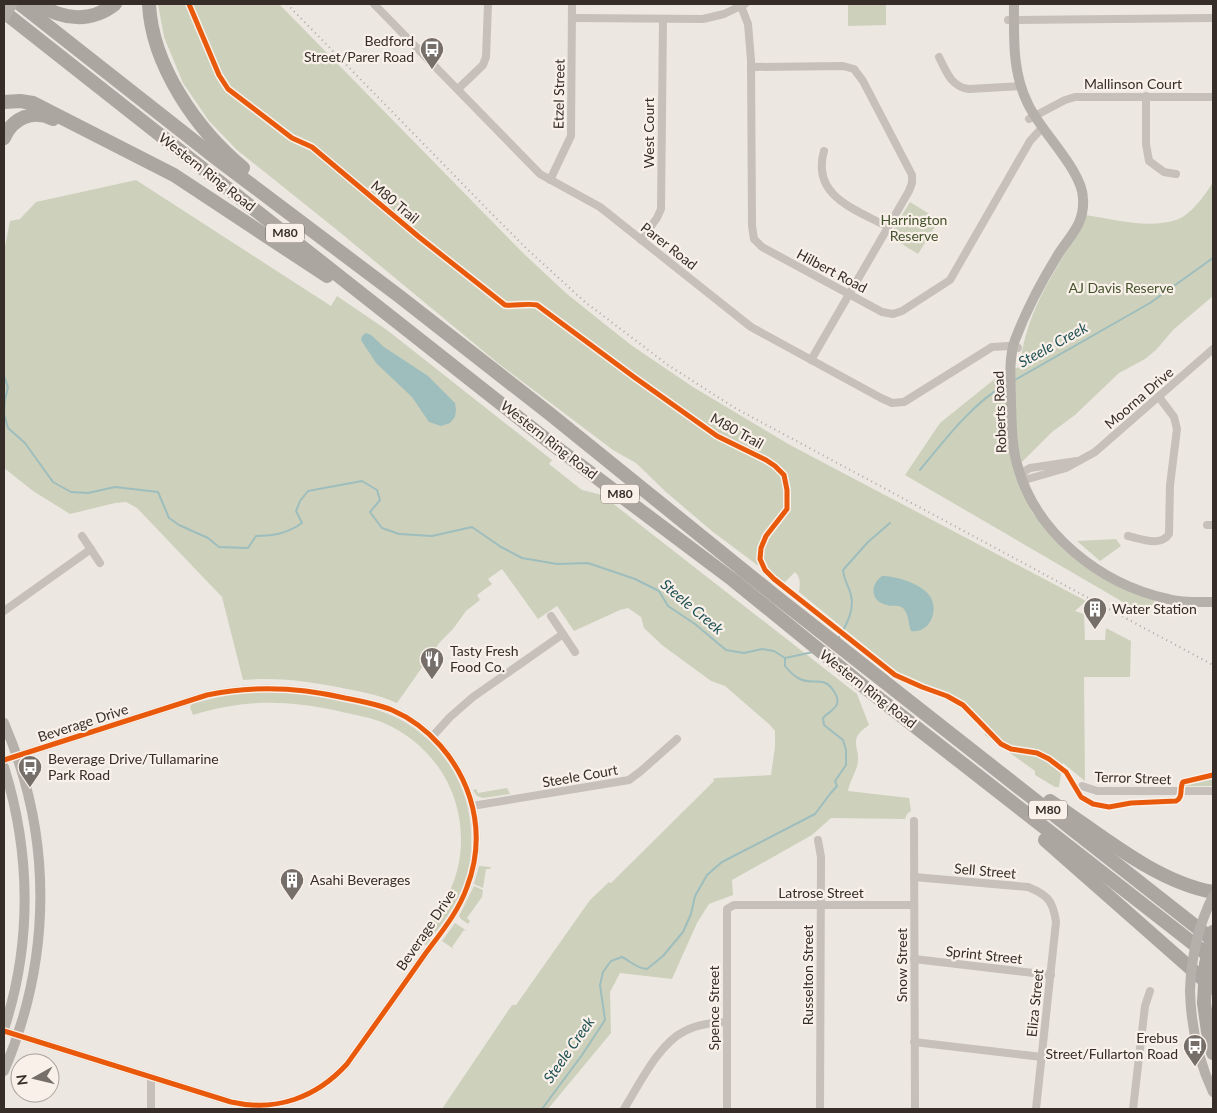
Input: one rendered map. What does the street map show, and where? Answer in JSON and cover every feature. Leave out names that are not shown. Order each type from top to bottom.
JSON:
[{"type":"highway","name":"Western Ring Road","points":[[20,4],[217,159],[399,296],[550,414],[774,595],[1213,940]]},
{"type":"highway","points":[[38,4],[48,10],[74,18],[95,15],[115,4]]},
{"type":"highway","points":[[149,4],[153,28],[165,65],[182,98],[211,138],[224,152],[269,190],[362,261],[399,296]]},
{"type":"highway","name":"Western Ring Road","points":[[4,12],[552,444],[688,545],[867,689],[1213,959]]},
{"type":"highway","points":[[4,102],[20,100],[33,103],[174,175],[328,277],[552,444]]},
{"type":"highway","points":[[4,138],[8,129],[16,121],[29,115],[38,115],[49,117],[116,146]]},
{"type":"highway","points":[[883,681],[993,759],[1041,796],[1123,850],[1166,876],[1194,888],[1213,892]]},
{"type":"highway","points":[[867,689],[941,755],[1076,866],[1213,988]]},
{"type":"highway","points":[[1213,932],[1206,964],[1204,1003],[1213,1053]]},
{"type":"main road","points":[[4,17],[12,4]]},
{"type":"street","name":"Parer Road","points":[[374,4],[536,170],[550,180],[596,204],[751,327],[880,398],[898,404],[987,350],[1015,348]]},
{"type":"street","points":[[458,89],[482,65],[486,56],[488,4]]},
{"type":"street","name":"Etzel Street","points":[[550,180],[571,136],[572,4]]},
{"type":"street","name":"Roberts Road","points":[[1008,4],[1018,87],[1031,117],[1075,172],[1083,197],[1083,211],[1079,224],[1057,256],[1031,301],[1015,348],[1013,441],[1016,462],[1025,476],[1034,504],[1044,521],[1060,540],[1078,555],[1128,586],[1168,599],[1213,602]]},
{"type":"street","name":"Roberts Road","points":[[1011,20],[1014,4]]},
{"type":"street","points":[[572,18],[709,19],[743,5]]},
{"type":"street","name":"Hilbert Road","points":[[743,5],[748,24],[751,67],[753,236],[762,247],[882,312],[896,314],[945,284],[952,277],[1030,141],[1040,130]]},
{"type":"street","points":[[1011,20],[1213,18]]},
{"type":"street","name":"West Court","points":[[641,240],[657,218],[661,209],[663,20]]},
{"type":"street","points":[[938,57],[952,81],[960,87],[968,89],[1018,87]]},
{"type":"street","points":[[751,67],[846,67],[854,69],[912,175],[911,187],[811,360]]},
{"type":"street","points":[[1146,96],[1146,144],[1149,161],[1164,172],[1176,174]]},
{"type":"street","name":"Mallinson Court","points":[[1031,117],[1075,97],[1213,97]]},
{"type":"street","points":[[824,151],[820,163],[820,171],[827,188],[842,202],[888,227]]},
{"type":"street","name":"Moorna Drive","points":[[1025,476],[1034,467],[1077,461],[1100,448],[1213,349]]},
{"type":"street","points":[[1128,536],[1158,541],[1165,540],[1170,534],[1170,485],[1177,429],[1174,417],[1159,397]]},
{"type":"street","points":[[82,536],[100,563]]},
{"type":"street","points":[[4,611],[91,549]]},
{"type":"street","points":[[551,616],[575,652]]},
{"type":"street","points":[[432,737],[450,717],[473,697],[563,634]]},
{"type":"street","name":"Beverage Drive","points":[[4,760],[207,695],[225,691],[261,688],[306,690],[380,706],[407,718],[432,737],[442,747],[464,781],[472,806],[476,834],[474,859],[467,888],[452,916],[346,1064],[317,1090],[296,1100],[256,1106],[231,1102],[4,1030]]},
{"type":"street","points":[[4,723],[17,756],[34,819],[40,887],[40,921],[35,970],[18,1036],[4,1071]]},
{"type":"street","name":"Steele Court","points":[[472,806],[629,780],[641,772],[677,739]]},
{"type":"street","points":[[4,767],[21,839],[25,889],[24,928],[20,961],[13,1000],[4,1030]]},
{"type":"street","name":"Terror Street","points":[[1082,786],[1092,791],[1102,792],[1213,791]]},
{"type":"street","name":"Snow Street","points":[[914,821],[914,1109]]},
{"type":"street","name":"Russelton Street","points":[[818,840],[821,857],[820,1109]]},
{"type":"street","name":"Sell Street","points":[[914,877],[1028,887],[1041,892],[1050,901]]},
{"type":"street","points":[[1213,896],[1204,915],[1194,949],[1190,991],[1191,1013],[1196,1043],[1213,1092]]},
{"type":"street","name":"Eliza Street","points":[[1036,1109],[1056,922],[1050,901]]},
{"type":"street","name":"Latrose Street","points":[[728,907],[734,905],[914,905]]},
{"type":"street","name":"Spence Street","points":[[727,1109],[726,911],[728,907]]},
{"type":"street","name":"Sprint Street","points":[[914,959],[1051,975]]},
{"type":"street","points":[[1133,1109],[1144,1006],[1150,991]]},
{"type":"street","points":[[624,1109],[662,1049],[672,1039],[692,1028],[706,1024],[726,1022]]},
{"type":"street","points":[[914,1042],[1042,1057]]},
{"type":"street","points":[[151,1077],[151,1109]]},
{"type":"green space","points":[[158,4],[279,4],[523,253],[567,294],[631,345],[693,387],[790,445],[1086,601],[1075,611],[1084,614],[1085,640],[1105,640],[1106,628],[1131,641],[1130,677],[1084,677],[1085,781],[1063,763],[1059,787],[1055,787],[1035,775],[1035,771],[985,735],[981,726],[961,707],[942,696],[900,682],[896,671],[799,592],[799,579],[795,572],[783,584],[713,532],[666,492],[636,463],[613,450],[499,364],[237,150],[209,121],[183,83],[164,37]]},
{"type":"green space","points":[[848,4],[886,4],[886,25],[848,26]]},
{"type":"green space","points":[[136,180],[331,306],[337,296],[387,330],[552,460],[549,464],[582,490],[602,495],[857,694],[869,725],[857,737],[858,761],[848,791],[909,798],[911,811],[905,819],[831,818],[812,835],[732,880],[733,895],[709,904],[697,923],[672,979],[620,973],[610,992],[611,1033],[548,1109],[442,1109],[512,1005],[516,1005],[590,900],[609,882],[611,883],[714,781],[713,779],[771,775],[775,731],[725,686],[711,681],[662,645],[644,628],[641,617],[628,608],[574,631],[557,606],[538,619],[502,569],[488,579],[492,584],[477,595],[480,600],[466,611],[453,629],[440,642],[397,703],[367,693],[313,683],[278,679],[243,680],[222,597],[137,508],[126,502],[70,514],[33,491],[4,468],[4,251],[10,221],[20,219],[36,202]]},
{"type":"green space","name":"AJ Davis Reserve","points":[[1213,182],[1213,296],[1173,330],[1156,350],[1145,359],[1119,373],[1075,415],[1052,432],[1016,468],[1032,512],[1063,547],[1108,576],[1155,601],[1147,616],[905,475],[940,423],[1007,369],[1020,367],[1023,347],[1034,311],[1051,277],[1081,227],[1085,215],[1119,221],[1165,223],[1187,214],[1202,198]]},
{"type":"green space","name":"Harrington Reserve","points":[[910,202],[939,220],[918,254],[889,236]]},
{"type":"green space","points":[[1116,539],[1121,546],[1100,561],[1077,541]]},
{"type":"green space","points":[[250,692],[309,695],[383,712],[403,721],[416,730],[440,752],[464,794],[470,820],[471,852],[467,874],[460,894],[444,921],[426,945],[416,942],[450,890],[459,863],[461,846],[460,820],[456,804],[438,767],[420,746],[398,730],[362,716],[319,707],[283,703],[230,706],[193,715],[190,707],[192,704],[219,697]]},
{"type":"green space","points":[[1213,777],[1213,786],[1183,785],[1193,780]]},
{"type":"green space","points":[[507,788],[510,794],[483,798],[477,796],[473,790],[476,789],[478,793]]},
{"type":"green space","points":[[479,866],[491,867],[486,869],[483,888],[474,884]]},
{"type":"green space","points":[[474,886],[483,890],[482,897],[467,918],[470,921],[468,924],[459,916]]},
{"type":"green space","points":[[455,923],[467,931],[464,930],[452,947],[455,950],[442,941]]},
{"type":"water","points":[[366,333],[428,376],[455,403],[455,417],[450,423],[441,426],[429,422],[412,397],[376,363],[361,340],[362,336]]},
{"type":"water","points":[[882,576],[895,577],[909,582],[927,593],[931,598],[934,610],[927,626],[917,631],[911,631],[903,608],[887,605],[875,597],[875,584]]},
{"type":"waterway","name":"Steele Creek","points":[[1013,381],[1150,303],[1213,258]]},
{"type":"waterway","name":"Steele Creek","points":[[4,376],[8,387],[4,414],[8,428],[25,443],[53,482],[71,492],[88,493],[115,487],[158,492],[169,518],[179,525],[208,538],[219,547],[248,548],[256,536],[275,535],[286,532],[302,523],[296,511],[300,501],[308,491],[362,481],[377,490],[380,500],[370,512],[382,528],[399,534],[432,536],[472,527],[501,547],[522,558],[557,564],[588,563],[635,579],[659,591],[668,606],[695,624],[726,650],[744,653],[762,649],[774,651],[785,658]]},
{"type":"waterway","name":"Steele Creek","points":[[920,470],[971,411],[995,391],[1007,384]]},
{"type":"waterway","name":"Steele Creek","points":[[838,639],[848,621],[852,602],[843,570],[868,542],[890,523]]},
{"type":"waterway","name":"Steele Creek","points":[[542,1109],[605,1020],[600,985],[603,972],[611,961],[622,957],[637,966],[647,969],[663,956],[683,932],[691,914],[695,896],[707,875],[722,862],[815,814],[837,786],[835,781],[846,765],[846,750],[843,740],[824,725],[823,718],[836,706],[836,695],[827,684],[800,679],[793,675],[785,666],[785,658],[813,652]]},
{"type":"railway","points":[[287,4],[527,249],[585,302],[668,365],[735,408],[1213,665]]},
{"type":"cycle path","name":"M80 Trail","points":[[189,4],[219,75],[228,89],[292,138],[312,147],[419,237],[505,305],[537,305],[717,436],[775,466],[784,475],[787,490],[787,509],[766,536],[761,548],[760,559],[765,570],[895,675],[947,696],[963,705],[1001,744],[1011,749],[1037,753],[1049,759],[1066,772],[1081,797],[1093,804],[1109,807],[1131,803],[1176,801],[1181,795],[1183,782],[1213,775]]},
{"type":"cycle path","points":[[4,760],[207,695],[259,689],[310,691],[369,703],[392,710],[418,725],[430,735],[450,758],[465,784],[473,809],[476,831],[475,854],[471,876],[459,906],[448,924],[347,1064],[335,1076],[309,1094],[294,1100],[264,1105],[231,1102],[4,1031]]},
{"type":"place","name":"Bedford Street/Parer Road","points":[[432,70]]},
{"type":"place","name":"Water Station","points":[[1095,630]]},
{"type":"place","name":"Tasty Fresh Food Co.","points":[[432,680]]},
{"type":"place","name":"Beverage Drive/Tullamarine Park Road","points":[[30,788]]},
{"type":"place","name":"Asahi Beverages","points":[[292,901]]},
{"type":"place","name":"Erebus Street/Fullarton Road","points":[[1195,1067]]}]
